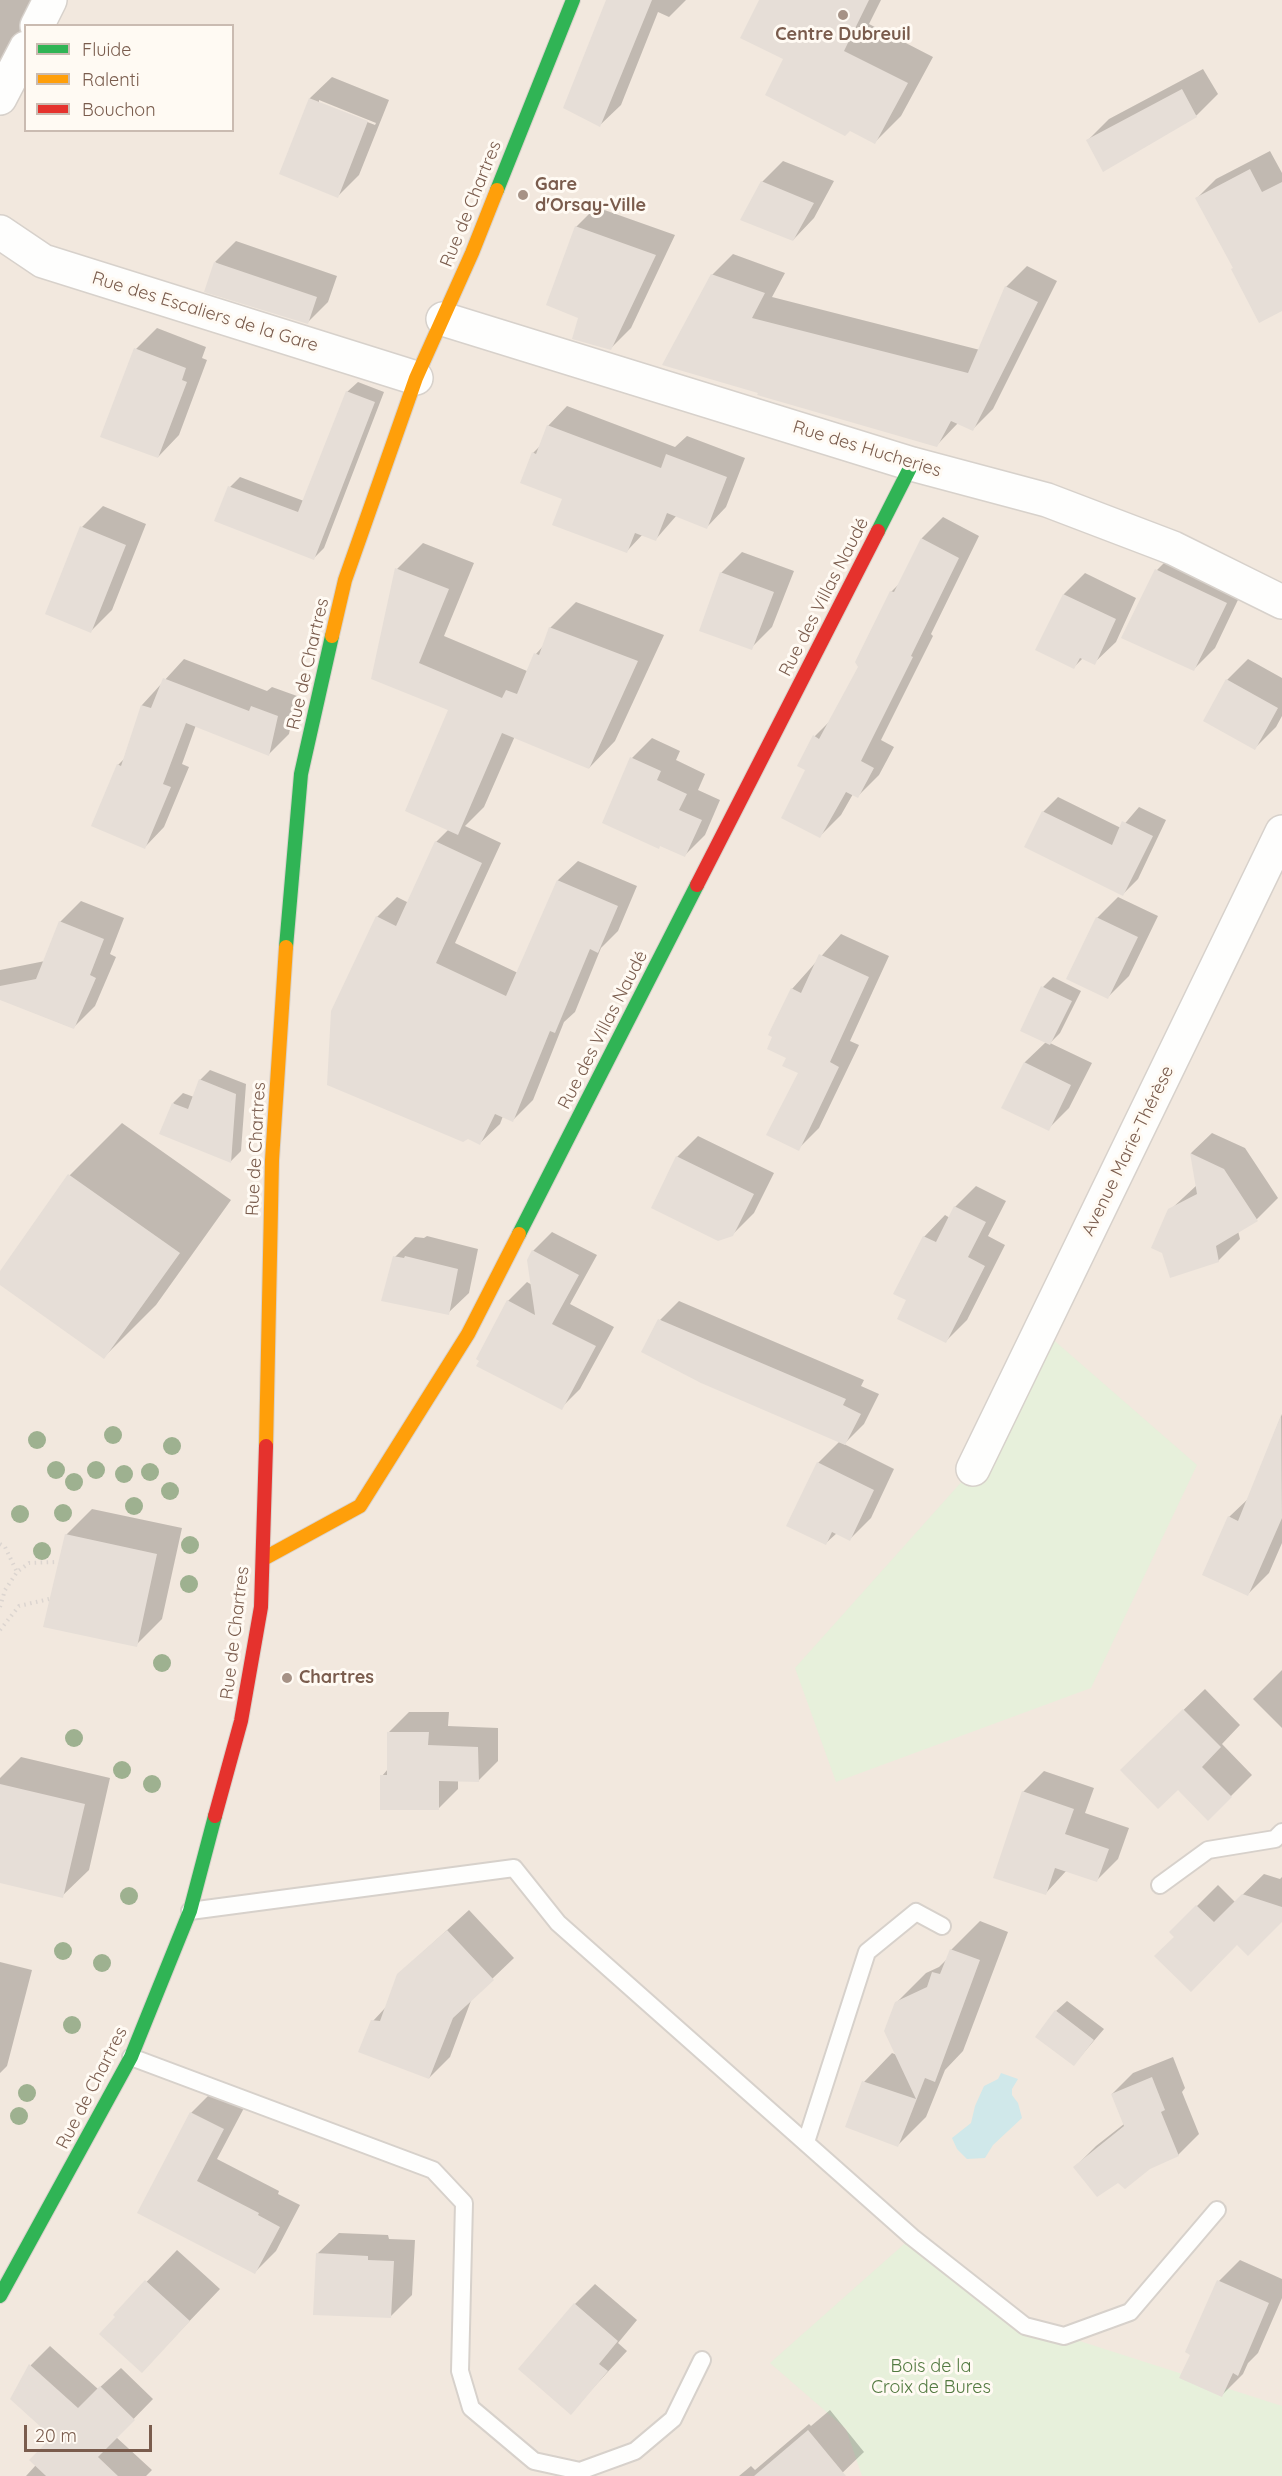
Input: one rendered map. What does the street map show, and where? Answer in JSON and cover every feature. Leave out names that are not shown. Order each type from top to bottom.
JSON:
[{"type":"main road","name":"Rue de Chartres","points":[[0,2296],[131,2056],[190,1911],[242,1721],[261,1607],[272,1160],[285,956],[301,774],[345,580],[416,378],[472,253],[573,0]]},
{"type":"main road","name":"Rue des Villas Naudé","points":[[263,1559],[360,1506],[468,1334],[912,464]]},
{"type":"street","points":[[38,24],[50,0]]},
{"type":"street","points":[[0,98],[24,52]]},
{"type":"street","name":"Rue des Escaliers de la Gare","points":[[0,232],[43,261],[416,378]]},
{"type":"street","name":"Rue des Hucheries","points":[[443,319],[912,464],[1047,500],[1173,548],[1282,602]]},
{"type":"street","name":"Avenue Marie-Thérèse","points":[[973,1469],[1282,832]]},
{"type":"lane","points":[[1160,1885],[1208,1850],[1275,1839],[1282,1832]]},
{"type":"lane","points":[[190,1911],[514,1868],[558,1923],[912,2237],[1025,2326],[1064,2336],[1130,2312],[1217,2210]]},
{"type":"lane","points":[[806,2142],[867,1952],[916,1912],[942,1926]]},
{"type":"lane","points":[[131,2056],[432,2170],[464,2203],[460,2371],[471,2408],[534,2462],[580,2471],[635,2451],[673,2419],[702,2360]]},
{"type":"path","points":[[0,1544],[5,1547],[17,1572]]},
{"type":"path","points":[[0,1607],[5,1590],[17,1572],[29,1563],[57,1562]]},
{"type":"path","points":[[0,1630],[19,1606],[49,1599]]},
{"type":"shaded area","points":[[0,0],[1282,0],[1282,2476],[0,2476]]},
{"type":"green space","points":[[1041,1329],[1197,1465],[1091,1688],[836,1782],[795,1668],[973,1469]]},
{"type":"green space","name":"Bois de la Croix de Bures","points":[[912,2237],[1025,2326],[1064,2336],[1282,2406],[1282,2476],[862,2476],[846,2429],[770,2363]]},
{"type":"water","points":[[1001,2073],[1018,2079],[1012,2089],[1012,2095],[1018,2103],[1022,2118],[993,2145],[985,2158],[967,2159],[957,2149],[952,2138],[971,2123],[975,2106],[984,2086],[998,2079]]},
{"type":"building","points":[[606,0],[652,0],[600,127],[563,108]]},
{"type":"building","points":[[759,0],[869,0],[844,51],[908,83],[875,144],[850,131],[845,136],[765,95],[783,59],[740,38]]},
{"type":"building","points":[[1182,89],[1197,117],[1103,172],[1086,140]]},
{"type":"building","points":[[309,98],[368,121],[338,198],[279,174]]},
{"type":"building","points":[[1250,169],[1262,192],[1282,182],[1282,311],[1259,323],[1231,269],[1233,268],[1195,198]]},
{"type":"building","points":[[761,181],[814,203],[793,241],[740,220]]},
{"type":"building","points":[[575,226],[656,255],[611,350],[572,339],[578,318],[546,305]]},
{"type":"building","points":[[214,262],[317,297],[308,324],[204,292]]},
{"type":"building","points":[[711,274],[765,293],[752,318],[968,373],[1005,286],[1038,302],[973,431],[951,421],[937,447],[662,365]]},
{"type":"building","points":[[134,348],[186,368],[182,380],[187,382],[158,458],[100,437]]},
{"type":"building","points":[[346,391],[375,402],[314,560],[214,521],[228,486],[298,512]]},
{"type":"building","points":[[547,425],[661,468],[666,454],[727,477],[707,529],[667,513],[656,541],[635,533],[627,553],[552,525],[562,499],[520,483],[532,452],[536,454]]},
{"type":"building","points":[[80,526],[126,545],[91,633],[45,614]]},
{"type":"building","points":[[921,538],[959,558],[861,761],[874,768],[858,798],[846,792],[820,838],[781,818],[805,770],[797,766],[813,735],[819,739],[858,667],[855,662],[890,591],[894,592]]},
{"type":"building","points":[[395,568],[449,589],[419,663],[502,698],[506,690],[517,694],[534,653],[539,655],[549,627],[638,661],[589,769],[502,733],[458,835],[405,811],[448,710],[371,679]]},
{"type":"building","points":[[1155,569],[1227,603],[1194,671],[1121,638]]},
{"type":"building","points":[[720,572],[774,592],[752,650],[699,631]]},
{"type":"building","points":[[1063,594],[1116,619],[1095,665],[1080,658],[1074,669],[1035,650]]},
{"type":"building","points":[[163,678],[249,711],[251,706],[278,716],[269,756],[186,723],[163,784],[171,787],[145,849],[91,826],[117,764],[121,766],[141,705],[151,708]]},
{"type":"building","points":[[1226,679],[1278,708],[1255,750],[1203,721]]},
{"type":"building","points":[[630,757],[661,771],[657,780],[687,794],[679,810],[702,820],[685,857],[660,846],[659,849],[602,823]]},
{"type":"building","points":[[1042,811],[1112,845],[1122,821],[1153,836],[1123,896],[1024,847]]},
{"type":"building","points":[[435,841],[482,863],[436,963],[506,996],[557,880],[618,906],[598,953],[590,949],[555,1033],[550,1031],[513,1122],[495,1114],[480,1145],[468,1139],[463,1142],[327,1085],[331,1011],[376,916],[396,926]]},
{"type":"building","points":[[1096,917],[1138,937],[1108,999],[1066,979]]},
{"type":"building","points":[[59,921],[104,939],[90,975],[96,978],[74,1029],[0,1000],[0,986],[36,979]]},
{"type":"building","points":[[819,954],[869,977],[830,1062],[839,1067],[799,1151],[766,1135],[798,1073],[782,1066],[786,1058],[767,1049],[772,1037],[768,1035],[791,988],[801,993]]},
{"type":"building","points":[[1041,986],[1072,1001],[1050,1045],[1020,1031]]},
{"type":"building","points":[[1024,1062],[1071,1085],[1049,1131],[1001,1108]]},
{"type":"building","points":[[199,1079],[236,1094],[231,1163],[159,1134],[172,1103],[188,1109]]},
{"type":"building","points":[[1190,1153],[1224,1169],[1258,1221],[1216,1246],[1219,1262],[1170,1278],[1162,1253],[1151,1248],[1168,1209],[1197,1194]]},
{"type":"building","points":[[676,1156],[754,1194],[733,1236],[718,1241],[651,1208]]},
{"type":"building","points":[[68,1174],[180,1253],[104,1359],[0,1285],[0,1271]]},
{"type":"building","points":[[954,1206],[986,1222],[968,1257],[985,1266],[946,1343],[897,1319],[906,1300],[893,1294],[923,1236],[936,1242]]},
{"type":"building","points":[[532,1250],[579,1275],[552,1324],[596,1346],[562,1410],[476,1366],[479,1361],[476,1359],[507,1300],[535,1315],[527,1260]]},
{"type":"building","points":[[393,1256],[404,1258],[405,1256],[458,1269],[449,1315],[381,1301]]},
{"type":"building","points":[[658,1319],[846,1399],[843,1405],[861,1414],[845,1445],[701,1383],[641,1352]]},
{"type":"building","points":[[1281,1415],[1282,1518],[1248,1596],[1202,1575],[1228,1516],[1238,1521]]},
{"type":"building","points":[[817,1462],[874,1490],[850,1541],[832,1532],[826,1545],[786,1526]]},
{"type":"building","points":[[65,1534],[157,1554],[137,1647],[43,1627]]},
{"type":"building","points":[[1183,1709],[1221,1747],[1202,1767],[1232,1797],[1208,1821],[1178,1790],[1158,1809],[1120,1770]]},
{"type":"building","points":[[387,1732],[429,1732],[428,1745],[478,1747],[479,1782],[439,1781],[439,1810],[380,1810],[380,1775],[387,1775]]},
{"type":"building","points":[[0,1784],[85,1804],[63,1898],[0,1883]]},
{"type":"building","points":[[1022,1791],[1074,1809],[1065,1834],[1109,1849],[1097,1882],[1055,1868],[1046,1895],[993,1878]]},
{"type":"building","points":[[1242,1894],[1282,1907],[1282,1922],[1248,1956],[1237,1945],[1191,1992],[1154,1956],[1174,1937],[1169,1932],[1196,1905],[1214,1922]]},
{"type":"building","points":[[447,1930],[494,1980],[453,2018],[429,2079],[358,2052],[371,2020],[380,2021],[397,1974]]},
{"type":"building","points":[[950,1949],[980,1960],[935,2082],[925,2078],[898,2147],[845,2127],[862,2081],[916,2099],[884,2031],[895,2002],[927,1987],[932,1972],[940,1974]]},
{"type":"building","points":[[1055,2010],[1094,2040],[1074,2066],[1035,2037]]},
{"type":"building","points":[[1152,2077],[1165,2110],[1161,2112],[1179,2156],[1150,2169],[1125,2189],[1118,2183],[1097,2197],[1073,2167],[1124,2126],[1111,2094]]},
{"type":"building","points":[[190,2112],[224,2129],[197,2181],[259,2213],[258,2215],[280,2227],[255,2274],[137,2213]]},
{"type":"building","points":[[316,2253],[368,2256],[368,2260],[394,2261],[391,2318],[313,2315]]},
{"type":"building","points":[[145,2280],[190,2321],[142,2373],[99,2334]]},
{"type":"building","points":[[1217,2280],[1269,2303],[1238,2376],[1233,2373],[1222,2397],[1179,2378],[1190,2355],[1185,2352]]},
{"type":"building","points":[[574,2303],[618,2341],[599,2364],[608,2371],[571,2415],[518,2369]]},
{"type":"building","points":[[29,2364],[78,2408],[100,2386],[135,2420],[98,2457],[118,2476],[46,2476],[29,2460],[52,2437],[10,2399]]},
{"type":"building","points":[[808,2430],[846,2476],[754,2476]]},
{"type":"traffic: fast","points":[[497,190],[573,0]]},
{"type":"traffic: fast","points":[[878,531],[912,464]]},
{"type":"traffic: fast","points":[[286,947],[301,774],[332,636]]},
{"type":"traffic: fast","points":[[519,1234],[697,885]]},
{"type":"traffic: fast","points":[[0,2296],[131,2057],[190,1911],[215,1816]]},
{"type":"traffic: slow","points":[[332,636],[345,580],[416,378],[472,253],[497,190]]},
{"type":"traffic: slow","points":[[266,1446],[272,1160],[286,947]]},
{"type":"traffic: slow","points":[[263,1559],[360,1506],[468,1334],[519,1234]]},
{"type":"traffic: jam","points":[[697,885],[878,531]]},
{"type":"traffic: jam","points":[[215,1816],[241,1721],[261,1607],[266,1446]]},
{"type":"place","name":"Centre Dubreuil","points":[[843,15]]},
{"type":"place","name":"Gare d'Orsay-Ville","points":[[523,195]]},
{"type":"place","name":"Chartres","points":[[287,1678]]}]
